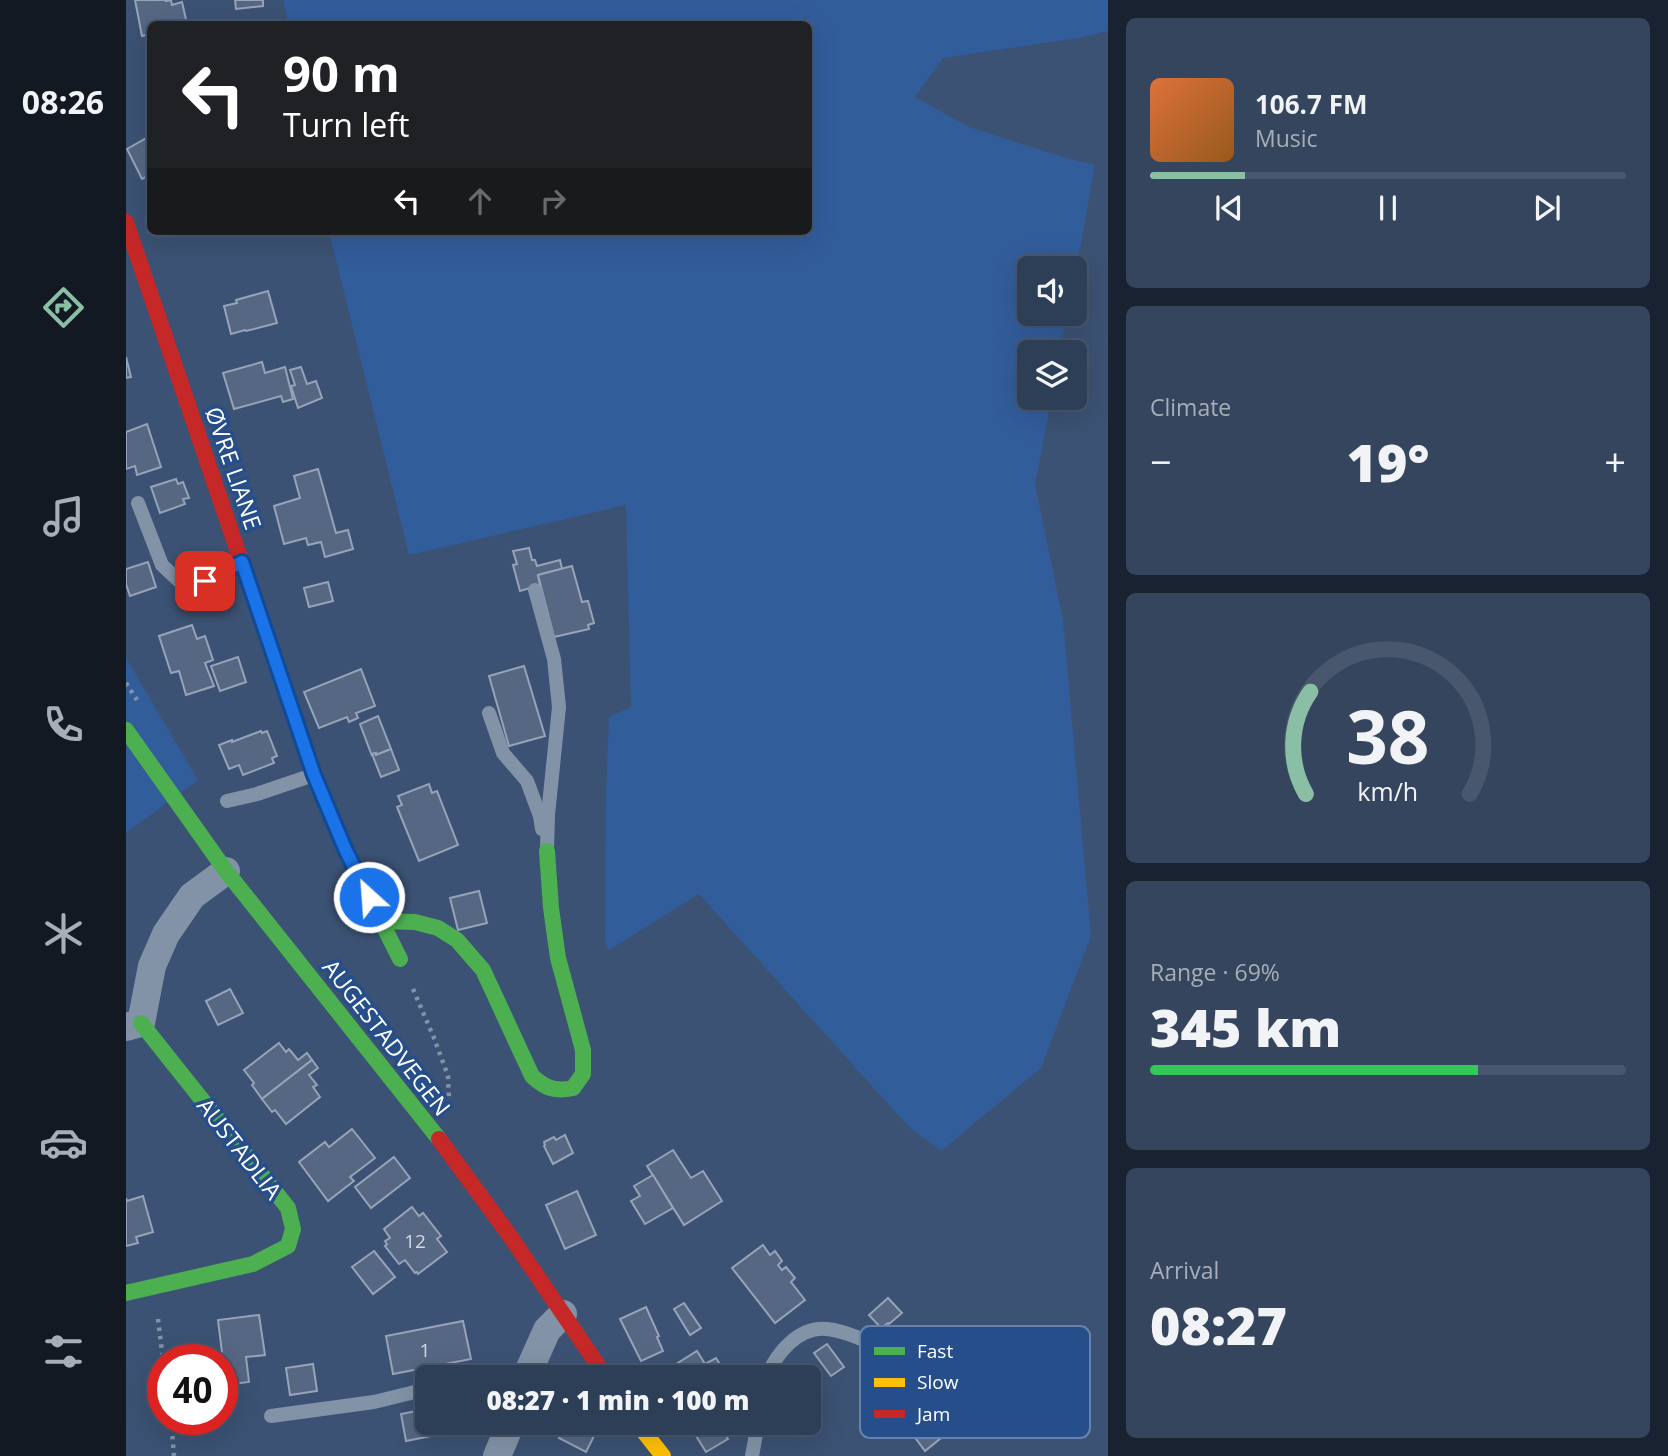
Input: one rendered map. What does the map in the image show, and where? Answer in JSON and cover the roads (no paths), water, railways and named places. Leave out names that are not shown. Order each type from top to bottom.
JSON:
[{"type":"street","name":"ØVRE LIANE","points":[[126,222],[314,775],[346,851],[400,959]]},
{"type":"street","name":"AUGESTADVEGEN","points":[[126,730],[226,870],[448,1150],[598,1365]]},
{"type":"street","points":[[380,921],[415,922],[438,928],[457,940],[483,970],[532,1076],[544,1088],[559,1092],[573,1088],[583,1074],[583,1050],[558,958],[547,851]]},
{"type":"street","name":"AUSTADLIA","points":[[126,1293],[253,1264],[288,1246],[293,1229],[288,1208],[133,1025],[152,966],[166,934],[192,896],[226,870]]},
{"type":"street","points":[[531,1365],[547,1330],[563,1314]]},
{"type":"street","points":[[497,1456],[506,1435]]},
{"type":"street","points":[[646,1435],[663,1456]]},
{"type":"lane","points":[[138,503],[162,565],[179,581],[205,581],[242,562]]},
{"type":"lane","points":[[535,590],[554,659],[559,707],[547,851]]},
{"type":"lane","points":[[489,713],[503,753],[527,781],[540,816],[547,851]]},
{"type":"lane","points":[[227,801],[314,775]]},
{"type":"lane","points":[[773,1365],[779,1354],[795,1339],[809,1331],[826,1329],[860,1339]]},
{"type":"lane","points":[[271,1416],[374,1402],[415,1392]]},
{"type":"lane","points":[[752,1456],[756,1435]]}]
